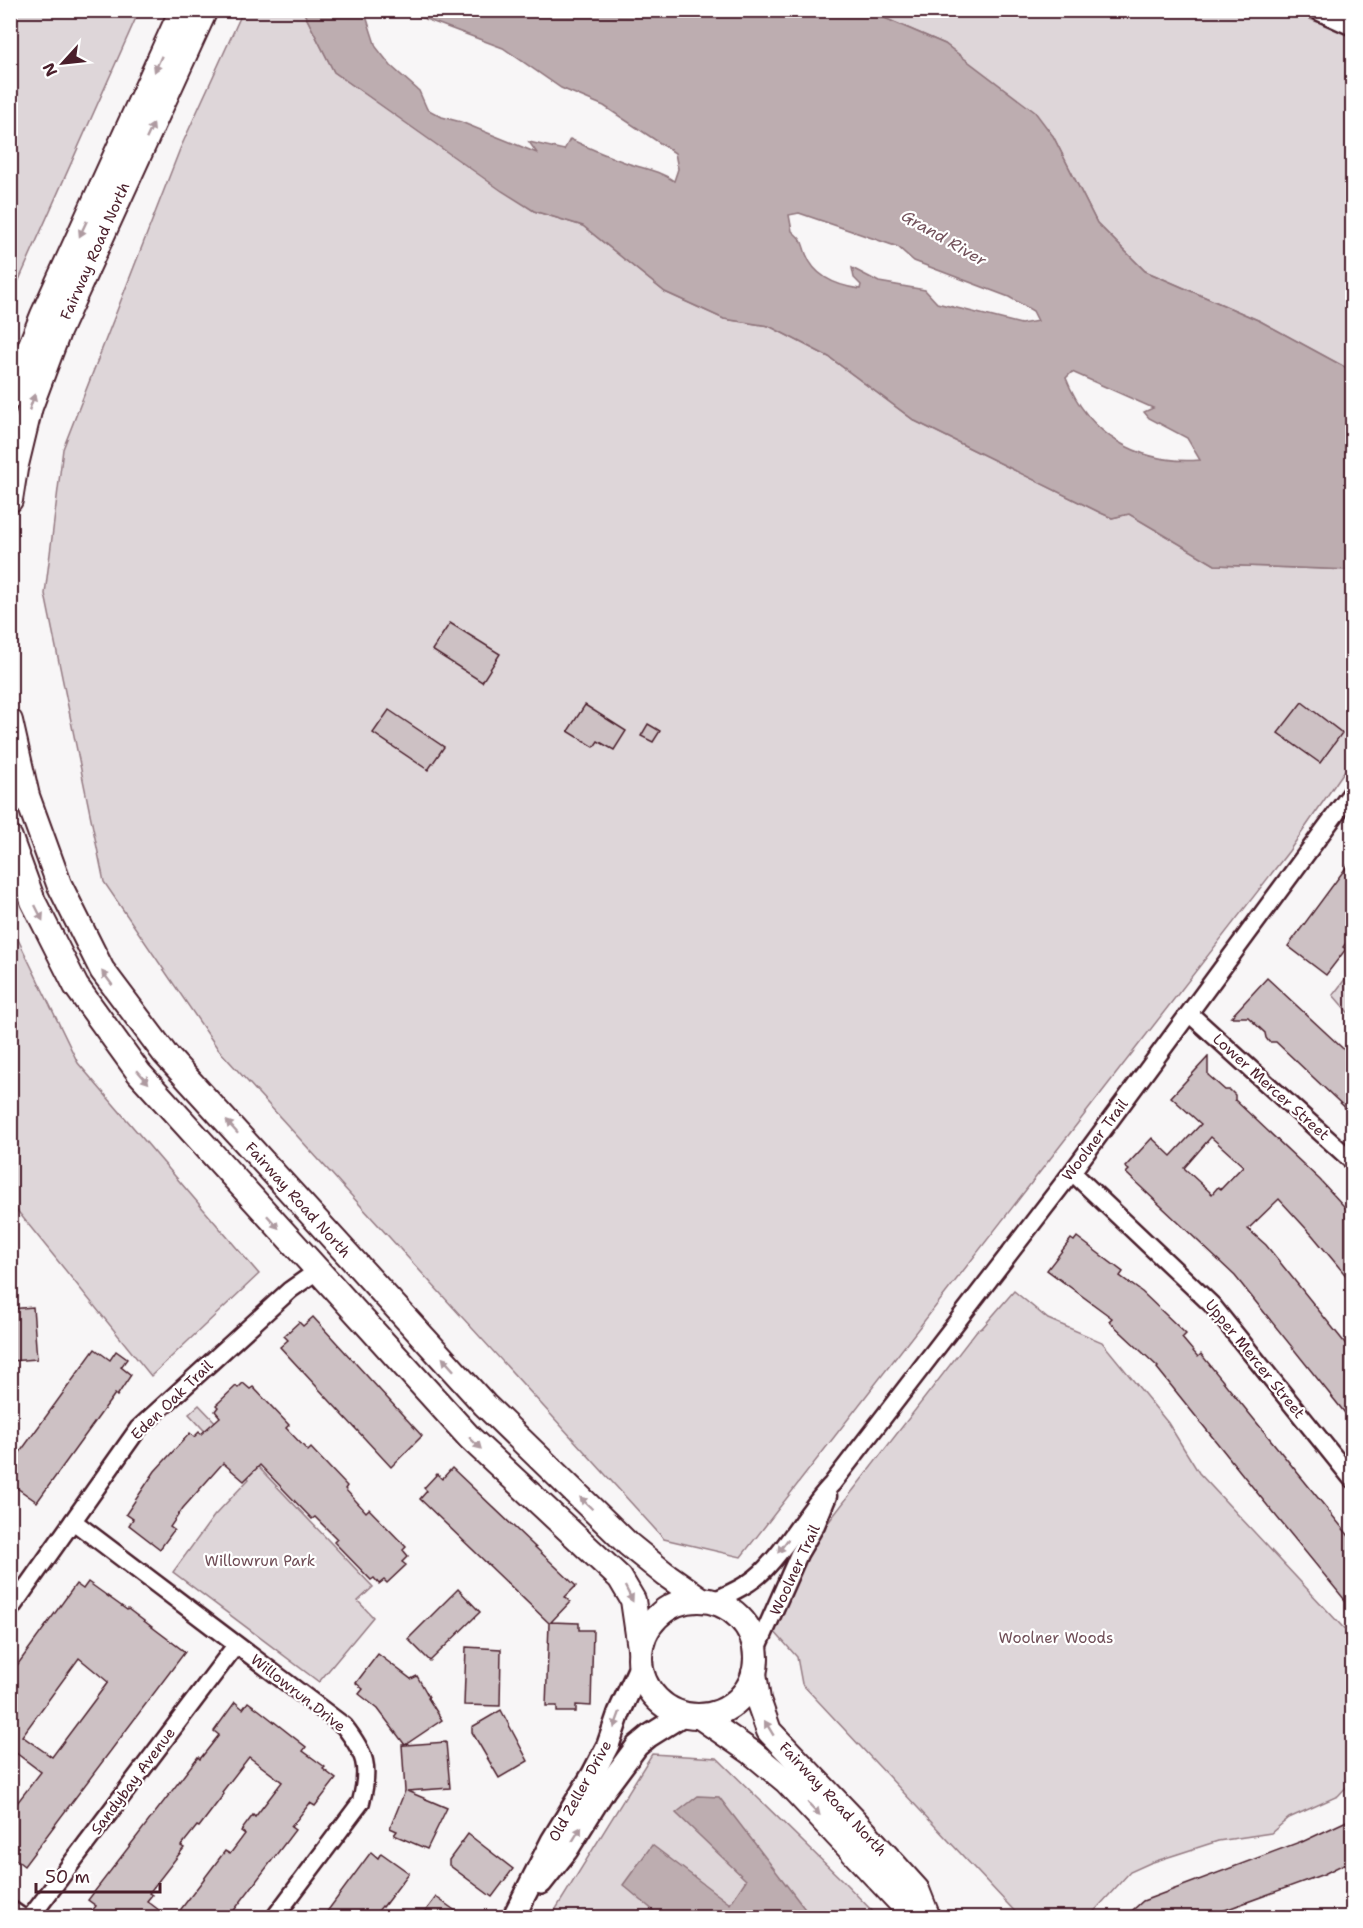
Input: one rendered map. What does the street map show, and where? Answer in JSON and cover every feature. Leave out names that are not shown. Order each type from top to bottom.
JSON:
[{"type":"main road","name":"Fairway Road North","points":[[10,500],[15,469],[34,396],[183,10]]},
{"type":"main road","name":"Fairway Road North","points":[[10,397],[44,315],[205,10]]},
{"type":"main road","name":"Fairway Road North","points":[[10,721],[27,796],[59,884],[102,970],[165,1054],[485,1405],[627,1544],[665,1574],[707,1601]]},
{"type":"main road","points":[[10,838],[33,901],[76,986],[139,1073],[470,1438],[620,1578],[633,1600],[640,1658],[644,1679],[650,1691],[662,1704],[691,1715],[714,1714],[728,1707],[741,1696],[749,1685],[754,1664],[752,1638],[742,1621],[732,1611],[707,1601],[680,1603],[660,1613],[646,1631],[640,1658]]},
{"type":"main road","name":"Fairway Road North","points":[[754,1664],[758,1700],[768,1731],[852,1818],[917,1890],[928,1917]]},
{"type":"main road","name":"Fairway Road North","points":[[691,1715],[751,1752],[786,1781],[901,1903],[922,1917]]},
{"type":"street","points":[[1321,10],[1353,24]]},
{"type":"street","name":"Woolner Trail","points":[[707,1601],[751,1582],[766,1569],[1072,1172],[1353,792]]},
{"type":"street","name":"Lower Mercer Street","points":[[1190,1014],[1353,1161]]},
{"type":"street","name":"Upper Mercer Street","points":[[1072,1172],[1212,1305],[1353,1479]]},
{"type":"street","name":"Eden Oak Trail","points":[[10,1610],[138,1429],[290,1290],[317,1271]]},
{"type":"street","name":"Woolner Trail","points":[[754,1664],[800,1554],[825,1505],[832,1484]]},
{"type":"street","name":"Willowrun Drive","points":[[73,1521],[344,1726],[357,1743],[366,1761],[366,1782],[361,1802],[274,1917]]},
{"type":"street","name":"Sandybay Avenue","points":[[30,1917],[236,1645]]},
{"type":"street","name":"Old Zeller Drive","points":[[514,1916],[552,1841],[598,1764],[640,1658]]},
{"type":"street","name":"Old Zeller Drive","points":[[514,1916],[567,1850],[605,1789],[637,1746],[649,1736],[691,1715]]},
{"type":"street","points":[[10,1909],[23,1917]]},
{"type":"green space","points":[[10,11],[139,11],[11,298]]},
{"type":"green space","points":[[243,11],[303,11],[334,72],[534,211],[583,226],[665,292],[724,319],[769,326],[829,357],[915,421],[1112,518],[1129,514],[1215,565],[1352,570],[1352,760],[1289,851],[741,1557],[664,1539],[218,1049],[104,882],[45,594],[63,449],[180,149]]},
{"type":"green space","points":[[868,11],[1287,11],[1352,34],[1352,371],[1260,321],[1145,271],[1097,223],[1053,136],[945,44]]},
{"type":"green space","points":[[11,925],[78,1063],[259,1274],[151,1376],[11,1203]]},
{"type":"green space","points":[[1352,970],[1352,1017],[1333,995]]},
{"type":"green space","name":"Woolner Woods","points":[[1014,1291],[1048,1319],[1102,1342],[1168,1423],[1199,1473],[1352,1637],[1352,1781],[1338,1796],[1289,1818],[1271,1833],[1218,1841],[1150,1863],[1130,1872],[1089,1917],[1020,1917],[802,1684],[797,1657],[773,1630],[776,1590],[977,1330],[982,1328]]},
{"type":"green space","name":"Willowrun Park","points":[[199,1405],[373,1587],[358,1601],[373,1617],[319,1682],[173,1572],[214,1516],[249,1479],[189,1414]]},
{"type":"green space","points":[[652,1754],[717,1758],[878,1917],[561,1918],[554,1912]]},
{"type":"water","name":"Grand River","points":[[303,11],[362,11],[376,47],[391,66],[419,91],[427,109],[442,117],[461,122],[537,153],[529,142],[564,150],[570,139],[612,158],[657,172],[674,181],[678,169],[675,153],[604,106],[561,88],[503,48],[404,11],[868,11],[945,44],[1035,112],[1053,136],[1097,223],[1145,271],[1260,321],[1352,371],[1352,570],[1215,565],[1129,514],[1112,518],[1101,513],[915,421],[829,357],[769,326],[724,319],[665,292],[583,226],[534,211],[502,191],[334,72]],"holes":[[[799,213],[898,247],[914,261],[1009,297],[1033,311],[1038,321],[1021,324],[937,303],[925,290],[879,282],[852,268],[854,278],[861,285],[860,289],[836,283],[815,269],[806,254],[802,241],[792,231],[789,215]],[[1072,372],[1153,408],[1144,412],[1149,418],[1187,438],[1200,460],[1157,457],[1119,442],[1088,416],[1066,378]]]},
{"type":"water","points":[[698,1796],[719,1797],[811,1917],[661,1917],[623,1885],[652,1845],[730,1904],[746,1880],[676,1813]]},
{"type":"building","points":[[450,623],[500,654],[482,682],[432,650]]},
{"type":"building","points":[[1302,702],[1342,733],[1320,763],[1278,733]]},
{"type":"building","points":[[585,705],[626,731],[614,750],[598,741],[594,747],[568,731]]},
{"type":"building","points":[[389,710],[444,747],[428,770],[373,733]]},
{"type":"building","points":[[648,724],[660,731],[653,742],[641,736]]},
{"type":"building","points":[[1353,858],[1353,934],[1343,947],[1346,949],[1326,975],[1288,946]]},
{"type":"building","points":[[1267,978],[1353,1058],[1353,1115],[1276,1042],[1269,1042],[1265,1033],[1248,1017],[1231,1017]]},
{"type":"building","points":[[1208,1057],[1208,1075],[1225,1090],[1230,1090],[1235,1095],[1235,1100],[1320,1180],[1353,1216],[1353,1284],[1279,1199],[1248,1229],[1266,1245],[1353,1353],[1353,1423],[1235,1276],[1126,1173],[1129,1170],[1125,1167],[1152,1138],[1171,1156],[1201,1124],[1171,1097]],"holes":[[[1211,1137],[1243,1166],[1221,1189],[1218,1187],[1212,1194],[1184,1168]]]},
{"type":"building","points":[[1077,1237],[1123,1272],[1120,1276],[1142,1292],[1186,1334],[1182,1338],[1198,1357],[1201,1354],[1353,1541],[1353,1610],[1158,1367],[1109,1321],[1112,1318],[1047,1270],[1071,1239],[1074,1241]]},
{"type":"building","points":[[33,1307],[37,1359],[10,1361],[10,1309]]},
{"type":"building","points":[[313,1317],[422,1436],[391,1467],[280,1347],[288,1340],[284,1336],[299,1322],[303,1326]]},
{"type":"building","points":[[95,1349],[110,1360],[116,1351],[127,1359],[121,1367],[131,1375],[37,1502],[10,1483],[10,1466]]},
{"type":"building","points":[[243,1383],[250,1389],[253,1387],[289,1425],[286,1428],[308,1451],[311,1448],[347,1486],[345,1489],[366,1512],[369,1509],[406,1547],[403,1550],[408,1556],[402,1562],[406,1565],[387,1583],[384,1580],[379,1584],[374,1578],[371,1580],[334,1542],[337,1539],[315,1517],[312,1519],[260,1465],[244,1481],[223,1463],[183,1508],[170,1527],[174,1530],[160,1549],[129,1525],[133,1519],[126,1514],[155,1471],[190,1433],[194,1437],[199,1432],[201,1434],[220,1417],[215,1411],[218,1407],[216,1405],[236,1386],[238,1388]]},
{"type":"building","points":[[452,1468],[576,1586],[565,1597],[570,1602],[551,1622],[579,1623],[579,1630],[593,1630],[591,1706],[576,1705],[576,1712],[557,1712],[557,1706],[546,1706],[549,1623],[420,1499],[427,1491],[424,1488],[437,1474],[442,1479]]},
{"type":"building","points":[[88,1582],[185,1652],[24,1866],[10,1855],[10,1812],[41,1772],[12,1750],[10,1752],[10,1675],[76,1584],[83,1589]],"holes":[[[79,1658],[108,1682],[52,1757],[22,1736]]]},
{"type":"building","points":[[458,1589],[480,1612],[430,1661],[408,1639]]},
{"type":"building","points":[[466,1647],[501,1649],[500,1706],[464,1705]]},
{"type":"building","points":[[378,1654],[411,1679],[417,1676],[442,1720],[405,1745],[378,1709],[359,1694],[363,1689],[356,1683]]},
{"type":"building","points":[[235,1702],[243,1709],[248,1702],[259,1710],[306,1747],[303,1751],[325,1767],[323,1769],[336,1779],[315,1806],[310,1803],[291,1827],[295,1830],[229,1917],[175,1917],[225,1851],[230,1854],[245,1834],[241,1831],[282,1782],[249,1757],[199,1827],[197,1826],[181,1846],[184,1848],[149,1893],[152,1895],[147,1901],[168,1917],[97,1917],[91,1912],[96,1906],[88,1900],[198,1757],[200,1759],[219,1735],[214,1731]]},
{"type":"building","points":[[501,1710],[528,1761],[499,1778],[472,1732],[472,1727]]},
{"type":"building","points":[[446,1742],[450,1788],[407,1791],[447,1808],[427,1849],[394,1835],[397,1831],[390,1828],[405,1791],[402,1745]]},
{"type":"building","points":[[1353,1818],[1353,1858],[1324,1874],[1206,1917],[1125,1917],[1143,1901],[1302,1842]]},
{"type":"building","points":[[468,1834],[513,1869],[492,1897],[449,1865],[449,1860]]},
{"type":"building","points":[[371,1852],[378,1858],[381,1853],[409,1873],[373,1917],[323,1917]]},
{"type":"building","points":[[436,1897],[464,1917],[421,1917]]}]
